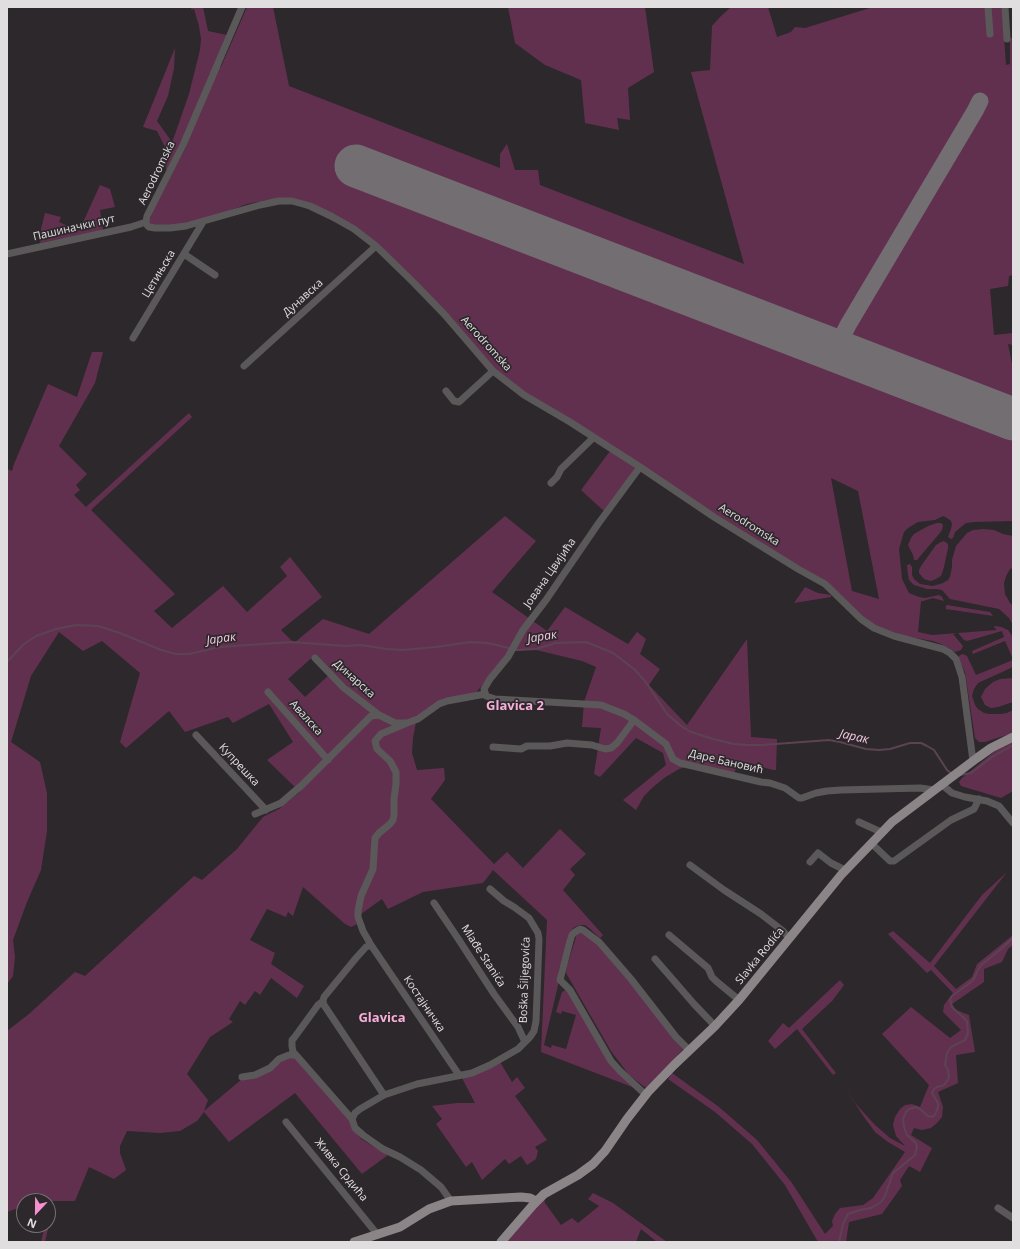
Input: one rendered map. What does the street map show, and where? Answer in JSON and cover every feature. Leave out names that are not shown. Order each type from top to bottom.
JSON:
[{"type":"main road","name":"Slavka Rodića","points":[[501,1242],[544,1194],[578,1175],[593,1164],[605,1151],[646,1095],[739,1000],[845,870],[881,832],[941,784],[991,748],[1013,737]]},
{"type":"main road","points":[[354,1242],[400,1227],[430,1209],[451,1201],[521,1197],[530,1198],[536,1202]]},
{"type":"street","name":"Aerodromska","points":[[242,7],[183,145],[147,216],[146,222],[149,227],[170,228],[203,222],[260,205],[279,201],[292,201],[310,206],[354,229],[376,246],[413,282],[444,314],[493,371],[524,395],[570,422],[714,517],[825,584],[861,619],[874,628],[894,636],[943,649],[950,653],[956,659],[962,677],[973,761]]},
{"type":"street","points":[[988,7],[990,34]]},
{"type":"street","points":[[1005,7],[1007,39]]},
{"type":"street","name":"Пашиначки пут","points":[[7,254],[131,227],[146,222]]},
{"type":"street","name":"Цетињска","points":[[133,338],[203,222]]},
{"type":"street","name":"Дунавска","points":[[244,366],[376,246]]},
{"type":"street","points":[[184,254],[215,275]]},
{"type":"street","points":[[446,391],[454,401],[458,402],[493,371]]},
{"type":"street","points":[[551,483],[557,477],[561,469],[593,438]]},
{"type":"street","name":"Јована Цвијића","points":[[484,694],[484,687],[508,657],[523,630],[640,467]]},
{"type":"street","name":"Динарска","points":[[315,658],[344,688],[379,715]]},
{"type":"street","name":"Авалска","points":[[268,692],[328,760]]},
{"type":"street","points":[[256,814],[281,803],[328,760],[371,716],[379,715],[395,723],[407,723],[418,720],[439,704],[484,694]]},
{"type":"street","name":"Даре Бановић","points":[[484,694],[495,699],[601,705],[624,714],[634,720],[666,744],[674,759],[680,763],[770,783],[785,788],[799,798],[816,793],[841,790],[920,788],[934,790]]},
{"type":"street","points":[[493,748],[521,749],[527,746],[550,746],[567,743],[592,745],[604,749],[611,748],[617,744],[634,720]]},
{"type":"street","name":"Костајничка","points":[[407,723],[380,734],[375,742],[377,749],[390,761],[396,772],[394,815],[390,824],[375,838],[373,869],[361,896],[358,917],[371,945],[459,1076]]},
{"type":"street","name":"Купрешка","points":[[196,735],[266,810]]},
{"type":"street","points":[[941,784],[952,793],[987,801],[999,806],[1013,823]]},
{"type":"street","points":[[871,843],[890,861],[894,861],[951,820],[974,809],[979,799]]},
{"type":"street","points":[[859,822],[881,832]]},
{"type":"street","points":[[810,862],[818,853],[831,863],[845,870]]},
{"type":"street","points":[[690,865],[760,914],[790,938]]},
{"type":"street","name":"Boška Šiljegovića","points":[[352,1119],[355,1113],[360,1109],[384,1095],[417,1084],[472,1073],[490,1065],[518,1049],[534,1031],[536,1021],[540,939],[529,918],[504,901],[490,889]]},
{"type":"street","name":"Mlađe Stanića","points":[[434,903],[494,994],[518,1027],[525,1042]]},
{"type":"street","points":[[646,1095],[620,1072],[611,1060],[570,990],[560,980],[570,941],[575,932],[580,929],[585,931],[600,942],[676,1037],[689,1050]]},
{"type":"street","points":[[669,935],[708,968],[712,977],[739,1000]]},
{"type":"street","points":[[371,945],[366,947],[356,958],[324,997],[323,1001],[318,1005],[292,1040],[293,1052],[352,1119],[355,1128],[372,1142],[427,1174],[441,1187],[451,1201]]},
{"type":"street","points":[[655,959],[715,1026]]},
{"type":"street","points":[[323,1001],[324,1005],[384,1095]]},
{"type":"street","points":[[242,1077],[255,1075],[270,1068],[279,1059],[289,1055],[296,1055]]},
{"type":"street","name":"Живка Срдића","points":[[286,1122],[377,1234]]},
{"type":"street","points":[[998,1208],[1013,1218]]},
{"type":"shaded area","points":[[192,7],[203,7],[208,31],[227,35],[168,171],[166,169],[165,162],[168,153],[157,131],[143,127],[175,48],[174,68],[168,96],[157,121],[172,142],[189,94],[200,50],[201,39],[199,26],[194,9],[191,10]]},
{"type":"shaded area","points":[[247,7],[273,7],[289,86],[500,168],[500,154],[507,144],[515,170],[538,170],[540,185],[744,264],[691,72],[710,70],[712,26],[720,17],[731,7],[768,7],[777,37],[791,32],[795,27],[805,28],[873,7],[1002,7],[1006,65],[1010,64],[1010,38],[1013,38],[1013,275],[1009,276],[1008,286],[990,289],[994,335],[1013,333],[1013,345],[1008,344],[1013,369],[1013,521],[966,523],[955,532],[953,538],[951,539],[948,537],[952,524],[947,518],[943,516],[935,520],[918,522],[904,532],[899,549],[902,579],[909,593],[925,598],[939,595],[944,601],[933,598],[921,601],[918,632],[932,635],[958,633],[953,634],[963,646],[961,650],[955,652],[933,641],[904,636],[876,626],[790,561],[523,391],[501,375],[372,240],[287,199],[266,200],[247,204],[215,216],[174,226],[155,226],[149,223],[152,212],[185,149],[219,67],[221,67]],"holes":[[[831,478],[858,491],[879,599],[852,591]]]},
{"type":"shaded area","points":[[508,7],[645,7],[654,72],[628,88],[630,120],[617,118],[619,130],[585,123],[581,80],[545,65],[515,43]]},
{"type":"shaded area","points":[[100,185],[110,189],[115,207],[100,210],[103,230],[40,243],[41,229],[45,213],[61,217],[59,222],[79,231]]},
{"type":"shaded area","points":[[92,352],[103,352],[95,383],[59,446],[87,474],[76,485],[80,490],[74,495],[86,507],[189,413],[192,417],[91,510],[175,594],[154,611],[172,628],[223,586],[247,612],[287,576],[280,567],[290,557],[322,597],[281,630],[294,643],[323,619],[369,634],[505,516],[536,541],[492,592],[547,631],[565,607],[628,644],[637,632],[646,639],[640,654],[660,669],[649,685],[687,725],[747,639],[751,737],[777,739],[776,770],[740,761],[733,775],[709,768],[688,766],[679,769],[664,778],[652,788],[644,796],[636,810],[623,800],[666,765],[663,753],[636,738],[600,777],[594,774],[601,728],[582,727],[584,702],[596,667],[582,661],[532,649],[508,651],[503,660],[474,695],[444,700],[435,704],[418,718],[409,722],[400,723],[393,721],[378,712],[353,692],[316,654],[288,679],[305,697],[329,675],[344,692],[382,720],[397,725],[416,722],[412,753],[417,770],[444,768],[445,780],[431,799],[494,864],[507,852],[523,868],[560,829],[586,854],[570,869],[575,875],[563,890],[603,935],[600,938],[585,925],[579,925],[573,928],[570,933],[558,973],[559,981],[544,1045],[551,1048],[552,1045],[566,1049],[576,1015],[562,1011],[561,1014],[556,1012],[562,992],[566,990],[571,993],[610,1063],[627,1080],[640,1090],[541,1052],[547,920],[493,870],[483,883],[423,892],[388,909],[382,899],[361,914],[357,919],[357,924],[351,927],[345,924],[303,887],[293,916],[288,912],[286,917],[267,909],[250,940],[275,953],[271,964],[304,986],[297,998],[271,978],[260,995],[255,991],[245,1005],[240,1001],[229,1019],[233,1022],[210,1037],[187,1074],[208,1100],[204,1111],[242,1079],[270,1065],[294,1057],[349,1119],[353,1129],[360,1138],[388,1155],[362,1174],[295,1093],[229,1142],[204,1112],[197,1121],[180,1131],[160,1133],[127,1131],[120,1146],[120,1153],[126,1170],[114,1179],[89,1167],[75,1201],[56,1201],[56,1193],[16,1193],[16,1209],[7,1212],[7,1031],[29,1014],[75,972],[85,976],[194,876],[202,880],[237,849],[263,817],[279,809],[300,792],[267,760],[293,742],[269,704],[233,723],[228,717],[185,732],[169,711],[126,748],[120,742],[140,673],[102,641],[83,651],[59,632],[31,676],[11,742],[40,762],[47,793],[47,831],[41,870],[13,940],[15,957],[13,976],[7,984],[7,469],[12,471],[48,384],[77,397]]},
{"type":"shaded area","points":[[610,451],[635,469],[605,512],[581,490]]},
{"type":"shaded area","points":[[937,523],[941,523],[943,525],[942,530],[917,560],[914,560],[908,545],[911,538],[914,534]]},
{"type":"shaded area","points":[[973,530],[994,530],[1013,536],[1013,568],[1010,569],[1004,583],[1005,594],[1013,606],[1013,625],[1009,618],[999,609],[950,599],[942,590],[927,589],[914,585],[909,580],[907,565],[910,564],[914,579],[920,584],[933,586],[948,580],[950,577],[952,560],[956,546],[967,533]]},
{"type":"shaded area","points":[[944,541],[948,544],[948,548],[941,576],[930,581],[924,579],[919,573],[921,566],[936,545]]},
{"type":"shaded area","points":[[805,587],[818,593],[831,595],[831,597],[794,603]]},
{"type":"shaded area","points":[[947,605],[990,612],[993,616],[946,609]]},
{"type":"shaded area","points":[[995,626],[1001,627],[1008,630],[1013,637],[1013,659],[1005,641],[973,654],[972,651],[1004,637],[1002,631],[967,641],[964,640],[958,633],[997,630],[994,627]]},
{"type":"shaded area","points":[[963,654],[967,656],[976,675],[1013,660],[1013,667],[978,683],[972,696],[975,705],[984,713],[1001,714],[1013,710],[1013,733],[985,742],[979,742],[975,738],[965,672],[958,658]]},
{"type":"shaded area","points":[[1013,678],[1013,702],[991,708],[985,705],[981,697],[985,689],[993,682],[1000,679]]},
{"type":"shaded area","points":[[1013,741],[1013,791],[1001,798],[961,786],[959,782],[962,778],[994,752]]},
{"type":"shaded area","points":[[1007,872],[934,966],[956,989],[972,977],[977,964],[1013,935],[1013,945],[1008,949],[1002,962],[984,969],[984,982],[952,1004],[956,1010],[969,1015],[975,1052],[956,1055],[958,1083],[938,1092],[943,1107],[942,1117],[931,1128],[922,1130],[914,1128],[911,1135],[932,1148],[920,1172],[909,1166],[900,1180],[902,1186],[882,1214],[849,1222],[846,1242],[818,1242],[785,1185],[752,1144],[715,1112],[668,1079],[672,1073],[719,1107],[757,1140],[792,1183],[825,1234],[833,1226],[832,1221],[840,1208],[863,1205],[873,1198],[905,1152],[875,1132],[864,1117],[840,1081],[855,1103],[875,1125],[890,1138],[905,1146],[896,1136],[893,1125],[895,1117],[900,1109],[905,1105],[912,1104],[920,1107],[929,1085],[882,1034],[911,1007],[950,1038],[961,1030],[943,1012],[944,1005],[953,993],[931,970],[927,973],[888,934],[893,931],[930,963],[982,895]]},
{"type":"shaded area","points":[[586,931],[685,1047],[646,1088],[629,1075],[611,1051],[566,973],[577,934]]},
{"type":"shaded area","points":[[840,980],[844,985],[832,1001],[802,1029],[836,1073],[833,1075],[797,1029],[775,1049],[768,1041],[783,1023],[789,1028]]},
{"type":"shaded area","points":[[500,1062],[512,1082],[517,1077],[525,1088],[515,1096],[547,1140],[535,1147],[538,1151],[536,1159],[527,1165],[521,1156],[509,1164],[505,1159],[482,1180],[472,1162],[466,1167],[436,1124],[442,1119],[432,1106],[457,1103],[475,1103],[462,1078]]},
{"type":"shaded area","points":[[593,1193],[613,1203],[667,1242],[657,1242],[641,1229],[636,1242],[507,1242],[544,1198],[545,1203],[561,1225],[572,1218],[578,1223],[599,1206],[588,1199]]},
{"type":"shaded area","points":[[43,1233],[47,1233],[45,1242],[41,1242]]},
{"type":"waterway","name":"Јарак","points":[[7,662],[23,645],[36,636],[56,629],[76,625],[98,626],[120,633],[161,650],[176,654],[189,654],[220,647],[292,642],[345,646],[361,645],[403,650],[470,642],[488,643],[517,650],[536,649],[556,643],[586,642],[613,653],[634,669],[645,681],[667,714],[691,732],[734,744],[748,745],[829,740],[866,749],[879,750],[890,749],[910,743],[921,743],[934,750],[947,770],[952,774]]},
{"type":"waterway","name":"Јарак","points":[[960,775],[971,773],[992,757],[1013,745]]},
{"type":"waterway","points":[[839,1242],[843,1224],[848,1214],[871,1208],[881,1202],[885,1196],[893,1173],[915,1155],[917,1147],[916,1143],[907,1135],[904,1127],[903,1119],[906,1112],[909,1109],[916,1107],[928,1116],[932,1117],[935,1115],[938,1103],[932,1093],[934,1089],[944,1085],[949,1078],[948,1070],[945,1065],[947,1053],[951,1047],[965,1040],[968,1033],[967,1021],[952,1007],[950,999],[974,979],[981,965],[1013,938]]},
{"type":"taxiway","points":[[835,351],[848,325],[980,101]]},
{"type":"runway","points":[[356,166],[1013,419]]},
{"type":"district","name":"Glavica 2","points":[[515,706]]},
{"type":"district","name":"Glavica","points":[[382,1018]]}]
